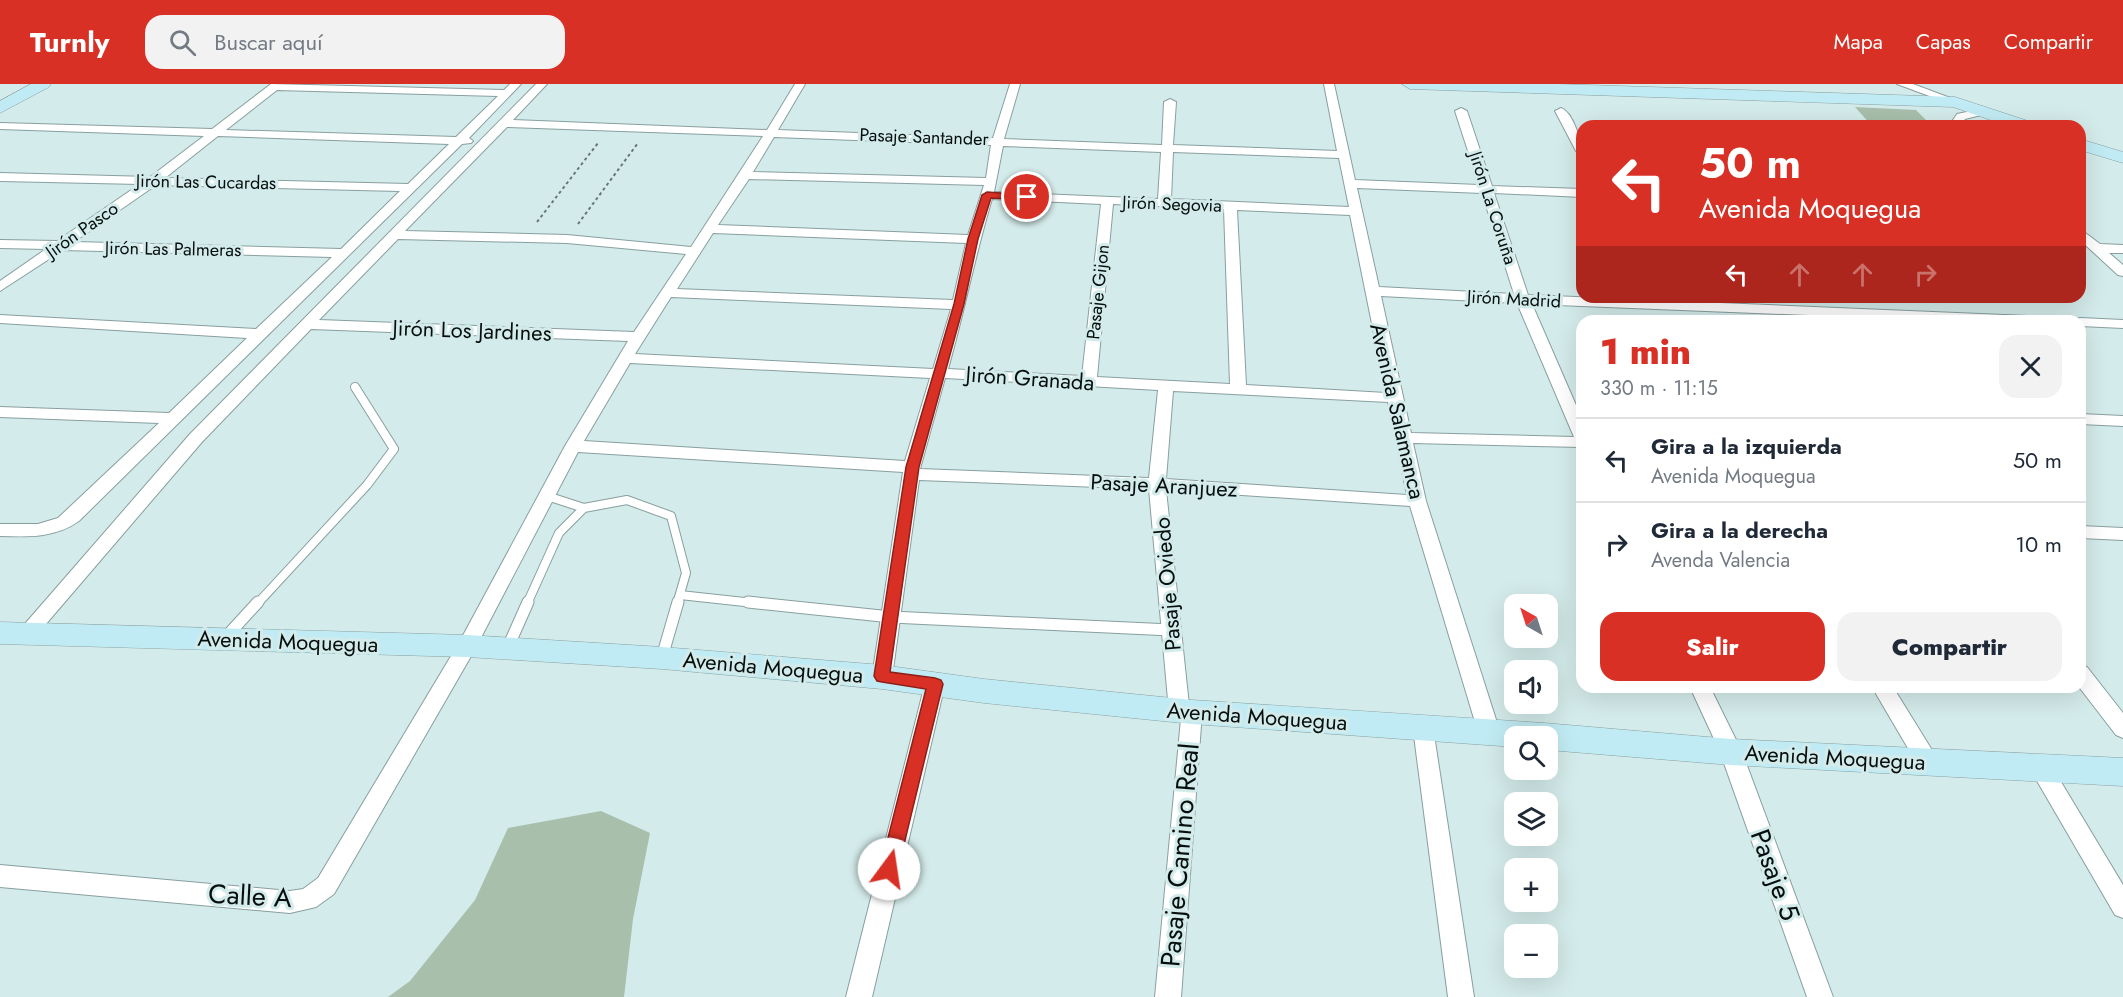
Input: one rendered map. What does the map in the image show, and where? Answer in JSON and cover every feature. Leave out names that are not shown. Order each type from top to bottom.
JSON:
[{"type":"main road","points":[[0,92],[15,84]]},
{"type":"main road","points":[[0,108],[43,84]]},
{"type":"main road","points":[[1410,84],[1496,85],[1954,102],[2006,120]]},
{"type":"main road","points":[[2086,146],[2123,159]]},
{"type":"main road","name":"Avenida Moquegua","points":[[13,633],[467,646],[662,658],[882,676],[1186,712],[1504,733]]},
{"type":"main road","name":"Avenida Moquegua","points":[[1558,738],[1731,752],[2123,772]]},
{"type":"street","points":[[13,633],[305,324],[542,84]]},
{"type":"street","name":"Calle A","points":[[0,876],[290,902],[308,899],[327,886],[467,646],[573,446],[638,337],[710,229],[725,202],[745,175],[800,84]]},
{"type":"street","points":[[882,676],[912,470],[959,304],[973,239],[989,189],[998,140],[1015,84]]},
{"type":"street","name":"Avenida Salamanca","points":[[1329,84],[1417,501],[1489,732]]},
{"type":"street","points":[[1902,84],[1954,102]]},
{"type":"street","points":[[276,86],[512,88]]},
{"type":"street","name":"Jirón Pasco","points":[[0,287],[153,181],[276,86]]},
{"type":"street","points":[[0,530],[45,531],[63,525],[171,418],[346,253],[512,88]]},
{"type":"street","points":[[1164,203],[1170,102]]},
{"type":"street","name":"Jirón La Coruña","points":[[1461,111],[1523,300],[1576,423]]},
{"type":"street","points":[[1561,111],[1576,140]]},
{"type":"street","points":[[1959,120],[1961,116],[1981,112]]},
{"type":"street","name":"Pasaje Santander","points":[[504,123],[650,126],[1344,155]]},
{"type":"street","points":[[0,126],[487,141]]},
{"type":"street","name":"Jirón Segovia","points":[[745,175],[989,189],[1107,202],[1356,211]]},
{"type":"street","name":"Jirón Las Cucardas","points":[[0,177],[411,188]]},
{"type":"street","points":[[1350,184],[1576,194]]},
{"type":"street","name":"Pasaje Gijon","points":[[1089,383],[1107,202]]},
{"type":"street","points":[[1230,206],[1238,389]]},
{"type":"street","points":[[710,229],[973,239]]},
{"type":"street","points":[[395,235],[567,239],[695,250]]},
{"type":"street","points":[[2086,238],[2123,272]]},
{"type":"street","name":"Jirón Las Palmeras","points":[[0,244],[346,253]]},
{"type":"street","points":[[2086,248],[2123,249]]},
{"type":"street","name":"Jirón Madrid","points":[[1371,291],[1523,300],[1576,300]]},
{"type":"street","points":[[666,293],[959,304]]},
{"type":"street","name":"Jirón Madrid","points":[[1683,303],[1817,315]]},
{"type":"street","points":[[0,320],[260,334]]},
{"type":"street","points":[[2086,322],[2123,324]]},
{"type":"street","name":"Jirón Los Jardines","points":[[305,324],[638,337]]},
{"type":"street","name":"Jirón Granada","points":[[627,358],[939,372],[1089,383],[1396,398]]},
{"type":"street","name":"Pasaje Oviedo","points":[[1166,385],[1157,484],[1171,630],[1186,712]]},
{"type":"street","points":[[0,412],[171,418]]},
{"type":"street","points":[[2086,420],[2123,421]]},
{"type":"street","points":[[1404,438],[1576,442]]},
{"type":"street","name":"Pasaje Aranjuez","points":[[573,446],[912,470],[1417,501]]},
{"type":"street","points":[[2086,532],[2123,534]]},
{"type":"street","points":[[2086,681],[2123,729]]},
{"type":"street","points":[[860,997],[872,938],[935,684]]},
{"type":"street","points":[[1703,693],[1731,752]]},
{"type":"street","points":[[1886,693],[1927,761]]},
{"type":"street","name":"Pasaje Camino Real","points":[[1168,997],[1186,712]]},
{"type":"street","points":[[1423,728],[1461,997]]},
{"type":"street","name":"Pasaje 5","points":[[1731,752],[1820,997]]},
{"type":"street","points":[[2041,768],[2123,907]]},
{"type":"lane","points":[[225,639],[367,485],[394,449],[356,387]]},
{"type":"lane","points":[[547,496],[584,508],[627,500],[671,516],[686,573],[662,658]]},
{"type":"lane","points":[[507,649],[560,533],[584,508]]},
{"type":"lane","points":[[680,595],[891,617],[1171,630]]},
{"type":"path","points":[[526,237],[612,125]]},
{"type":"path","points":[[567,239],[650,126]]},
{"type":"green space","points":[[1855,107],[1916,110],[1926,120],[1867,120]]},
{"type":"green space","points":[[601,811],[650,833],[633,919],[624,997],[388,997],[410,981],[475,900],[508,828]]},
{"type":"route","points":[[889,869],[935,684],[882,676],[912,467],[959,304],[973,239],[987,195],[1027,197]]}]
